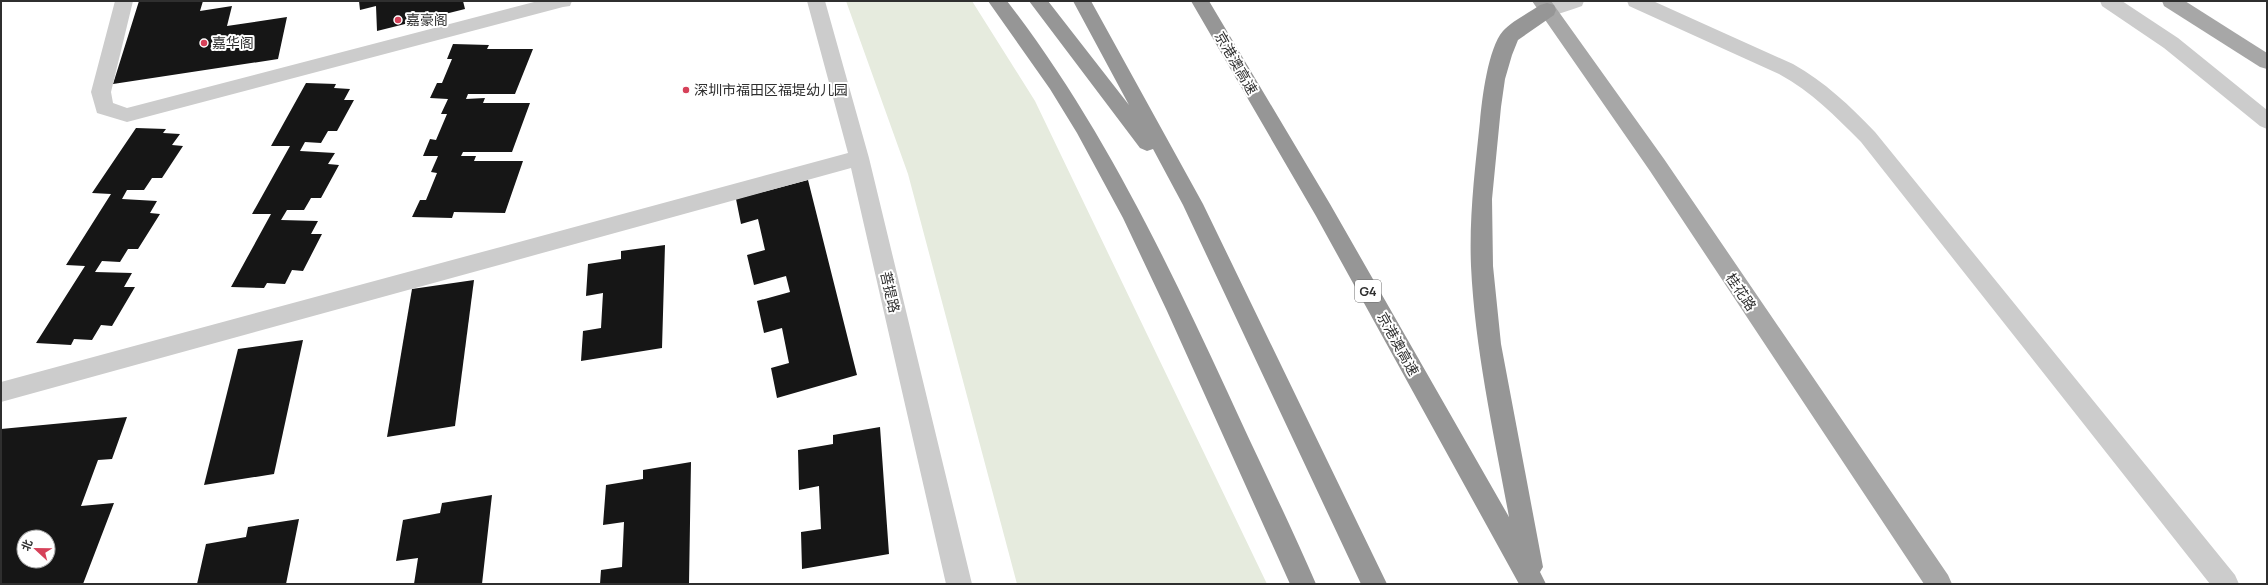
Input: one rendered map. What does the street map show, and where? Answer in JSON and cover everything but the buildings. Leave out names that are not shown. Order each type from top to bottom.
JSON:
[{"type":"highway","points":[[997,1],[1046,70],[1082,126],[1121,195],[1170,293],[1303,584]]},
{"type":"highway","points":[[1038,1],[1193,204]]},
{"type":"highway","points":[[1082,1],[1193,204],[1374,584]]},
{"type":"highway","name":"京港澳高速","points":[[1200,1],[1323,210],[1533,584]]},
{"type":"highway","points":[[1533,584],[1490,344],[1482,266],[1482,200],[1490,107],[1495,79],[1502,55],[1510,36],[1544,6]]},
{"type":"main road","points":[[2171,1],[2267,62]]},
{"type":"main road","name":"桂花路","points":[[1544,6],[1657,165],[1940,584]]},
{"type":"street","points":[[124,1],[101,92],[104,108],[127,115],[563,1]]},
{"type":"street","name":"菩提路","points":[[816,1],[859,158],[959,584]]},
{"type":"street","points":[[1544,6],[1575,1]]},
{"type":"street","points":[[1636,1],[1786,69],[1811,83],[1834,102],[1868,137],[2226,584]]},
{"type":"street","points":[[2109,1],[2171,43],[2267,122]]},
{"type":"street","points":[[1,392],[859,158]]},
{"type":"shaded area","points":[[846,1],[972,1],[1035,101],[1267,584],[1017,584],[908,174]]},
{"type":"place","name":"嘉豪阁","points":[[398,20]]},
{"type":"place","name":"嘉华阁","points":[[204,43]]},
{"type":"place","name":"深圳市福田区福堤幼儿园","points":[[686,90]]}]
